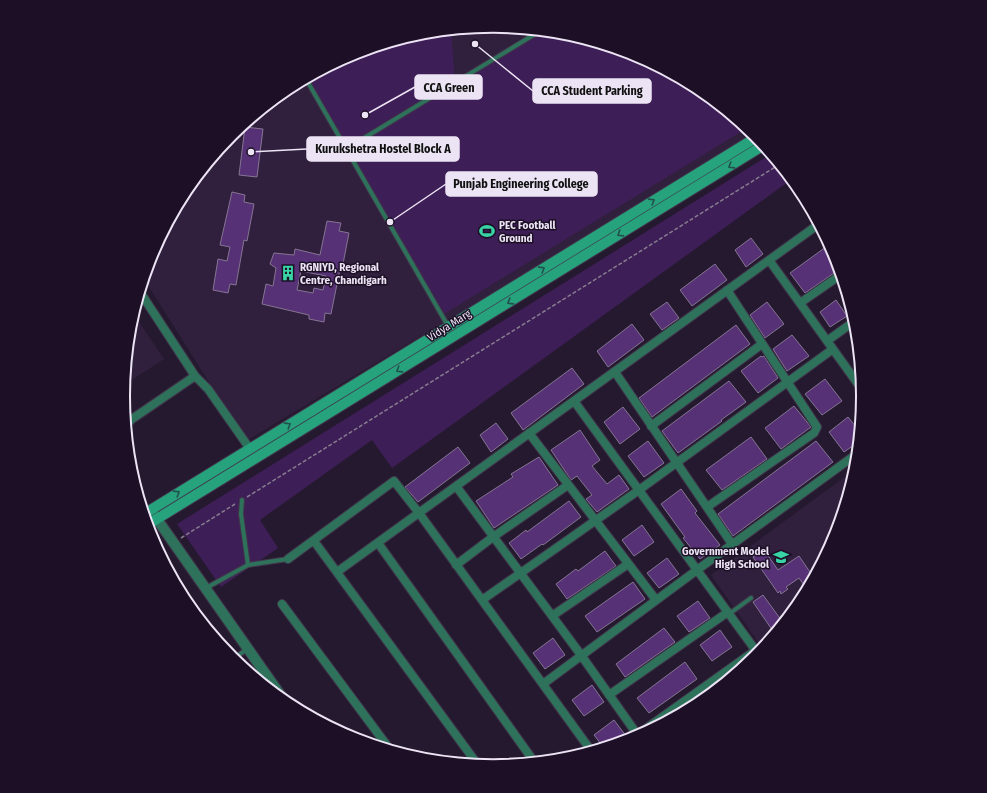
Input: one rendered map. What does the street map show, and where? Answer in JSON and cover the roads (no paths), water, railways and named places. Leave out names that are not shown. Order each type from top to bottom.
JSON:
[{"type":"main road","name":"Vidya Marg","points":[[148,511],[752,140]]},
{"type":"main road","name":"Vidya Marg","points":[[152,522],[759,148]]},
{"type":"street","points":[[337,572],[815,227]]},
{"type":"street","points":[[769,260],[827,341],[856,377]]},
{"type":"street","points":[[800,303],[837,277]]},
{"type":"street","points":[[707,507],[814,433],[817,427],[727,290]]},
{"type":"street","points":[[143,297],[195,376],[208,389],[250,449]]},
{"type":"street","points":[[827,341],[850,325]]},
{"type":"street","points":[[651,426],[762,344]]},
{"type":"street","points":[[482,600],[639,490],[833,349]]},
{"type":"street","points":[[614,372],[732,544]]},
{"type":"street","points":[[131,421],[195,376]]},
{"type":"street","points":[[574,401],[755,649]]},
{"type":"street","points":[[529,433],[656,600]]},
{"type":"street","points":[[543,684],[852,458]]},
{"type":"street","points":[[288,559],[394,480],[589,748]]},
{"type":"street","points":[[456,565],[493,537],[568,485]]},
{"type":"street","points":[[456,486],[635,731]]},
{"type":"street","points":[[149,514],[157,519],[275,687]]},
{"type":"street","points":[[314,540],[473,759]]},
{"type":"street","points":[[378,543],[531,758]]},
{"type":"street","points":[[552,616],[628,564]]},
{"type":"street","points":[[282,604],[386,744]]},
{"type":"street","points":[[610,695],[728,613]]},
{"type":"street","points":[[664,717],[711,682],[743,661]]},
{"type":"street","points":[[711,682],[714,686]]},
{"type":"lane","points":[[346,149],[533,35]]},
{"type":"lane","points":[[309,84],[448,326]]},
{"type":"lane","points":[[242,500],[241,514],[248,566]]},
{"type":"lane","points":[[205,588],[248,566],[288,559]]},
{"type":"lane","points":[[728,613],[751,598]]},
{"type":"lane","points":[[238,656],[248,649]]},
{"type":"place","name":"CCA Student Parking","points":[[475,44]]},
{"type":"place","name":"CCA Green","points":[[365,115]]},
{"type":"place","name":"Kurukshetra Hostel Block A","points":[[251,152]]},
{"type":"place","name":"Punjab Engineering College","points":[[390,222]]},
{"type":"place","name":"PEC Football Ground","points":[[487,231]]},
{"type":"place","name":"RGNIYD, Regional Centre, Chandigarh","points":[[288,273]]},
{"type":"place","name":"Government Model High School","points":[[781,557]]}]
